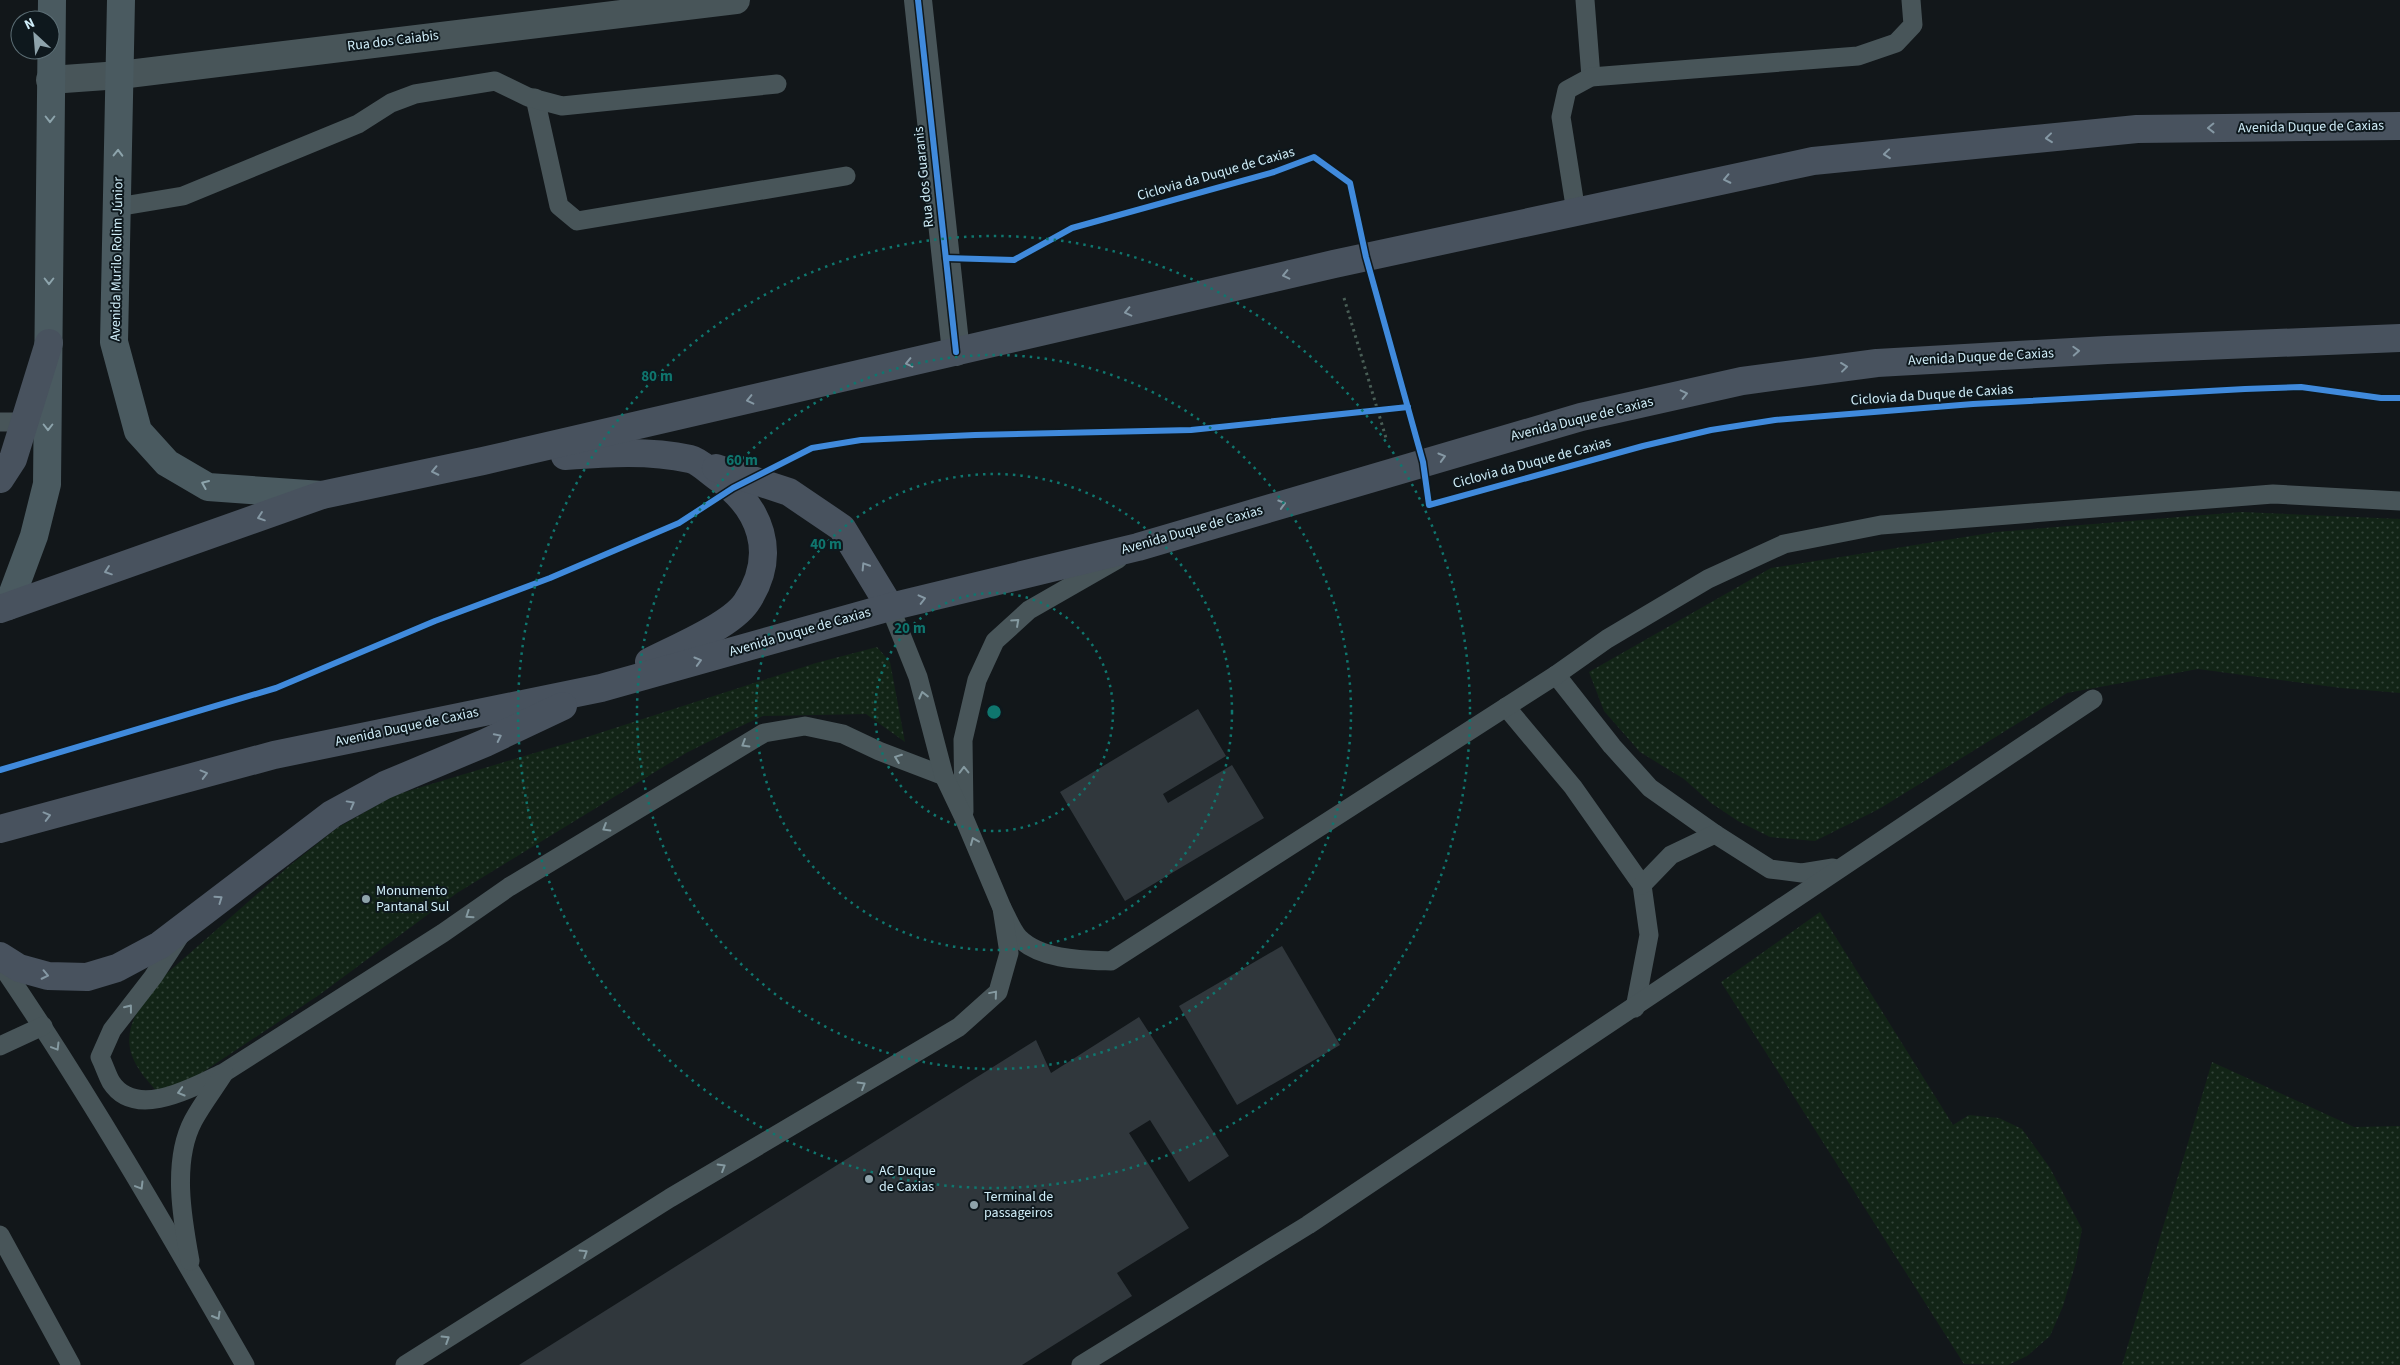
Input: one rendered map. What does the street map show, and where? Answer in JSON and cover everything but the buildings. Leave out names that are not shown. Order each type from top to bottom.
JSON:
[{"type":"main road","points":[[3,612],[34,536],[48,484],[52,0]]},
{"type":"main road","name":"Avenida Murilo Rolim Júnior","points":[[121,0],[114,342],[138,431],[167,463],[208,487],[322,496]]},
{"type":"main road","name":"Avenida Duque de Caxias","points":[[3,612],[322,496],[483,461],[1334,264],[1813,161],[2137,129],[2400,126]]},
{"type":"main road","name":"Avenida Duque de Caxias","points":[[0,829],[274,755],[601,688],[890,607],[1138,547],[1580,417],[1742,380],[1877,363],[2108,350],[2400,338]]},
{"type":"main road","points":[[0,479],[12,459],[12,422],[49,343]]},
{"type":"main road","points":[[483,461],[627,452],[692,459],[789,492],[842,528],[890,607]]},
{"type":"main road","points":[[0,956],[19,968],[48,976],[87,977],[126,964],[160,944],[191,919],[280,856],[332,814],[385,785],[485,744],[601,688],[721,625],[745,604],[760,574],[764,546],[755,516],[733,488],[692,459]]},
{"type":"street","name":"Rua dos Caiabis","points":[[50,80],[120,74],[736,0]]},
{"type":"street","name":"Rua dos Guaranis","points":[[918,0],[956,352]]},
{"type":"lane","points":[[1585,0],[1591,77]]},
{"type":"lane","points":[[1576,212],[1561,117],[1566,90],[1591,77],[1858,56],[1896,43],[1902,37],[1913,25],[1911,0]]},
{"type":"lane","points":[[117,207],[183,196],[358,124],[392,103],[415,94],[495,81],[535,98],[562,106],[777,84]]},
{"type":"lane","points":[[535,98],[559,206],[578,221],[846,176]]},
{"type":"lane","points":[[890,607],[918,677],[944,776],[1002,908],[1019,938],[1046,954],[1078,960],[1111,961],[1556,675],[1607,638],[1708,579],[1784,544],[1881,525],[2273,494],[2400,502]]},
{"type":"lane","points":[[964,818],[963,740],[977,680],[995,641],[1029,610],[1138,547]]},
{"type":"lane","points":[[1556,675],[1612,746],[1650,788],[1714,834],[1770,869],[1802,873],[1842,866]]},
{"type":"lane","points":[[1081,1365],[1308,1225],[1635,1008],[1842,866],[2093,699]]},
{"type":"lane","points":[[1506,707],[1573,787],[1642,885],[1649,935],[1635,1008]]},
{"type":"lane","points":[[191,919],[153,977],[112,1030],[100,1057],[112,1084],[133,1100],[151,1100],[187,1091],[225,1072],[443,933],[508,887],[764,733],[805,726],[844,734],[879,751],[944,776]]},
{"type":"lane","points":[[1642,885],[1671,855],[1714,834]]},
{"type":"lane","points":[[405,1365],[670,1198],[959,1027],[998,992],[1009,953],[1002,908]]},
{"type":"lane","points":[[0,963],[43,1026],[193,1274],[245,1365]]},
{"type":"lane","points":[[0,1046],[43,1026]]},
{"type":"lane","points":[[193,1274],[181,1211],[182,1161],[186,1140],[193,1121],[225,1072]]},
{"type":"lane","points":[[0,1236],[71,1365]]},
{"type":"path","points":[[1334,264],[1395,470]]},
{"type":"path","points":[[1370,412],[1386,410]]},
{"type":"green space","points":[[2241,512],[2400,519],[2400,693],[2341,688],[2198,669],[2067,693],[1879,809],[1815,841],[1770,837],[1738,821],[1711,803],[1684,779],[1640,752],[1604,711],[1589,672],[1771,568],[1996,532]]},
{"type":"green space","points":[[877,647],[890,662],[905,742],[866,714],[763,716],[686,753],[457,893],[319,995],[182,1086],[157,1091],[135,1062],[130,1050],[129,1037],[132,1025],[137,1012],[157,982],[288,867],[337,828],[395,795],[584,738],[816,663]]},
{"type":"green space","points":[[1820,912],[1953,1125],[1969,1115],[1999,1118],[2022,1129],[2050,1168],[2082,1229],[2076,1262],[2063,1306],[2050,1336],[2027,1356],[2008,1365],[1964,1364],[1721,982]]},
{"type":"green space","points":[[2212,1062],[2354,1127],[2400,1126],[2400,1365],[2122,1365]]},
{"type":"cycle path","points":[[918,0],[956,352]]},
{"type":"cycle path","name":"Ciclovia da Duque de Caxias","points":[[946,258],[1014,260],[1072,228],[1274,172],[1314,157],[1350,183],[1366,257],[1423,462],[1429,505],[1643,446],[1711,430],[1775,420],[1973,404],[2301,387],[2381,398],[2400,398]]},
{"type":"cycle path","points":[[0,770],[276,688],[435,621],[550,578],[679,523],[733,488],[812,448],[861,440],[975,435],[1191,430],[1408,407]]},
{"type":"place","name":"Monumento Pantanal Sul","points":[[366,899]]},
{"type":"place","name":"AC Duque de Caxias","points":[[869,1179]]},
{"type":"place","name":"Terminal de passageiros","points":[[974,1205]]}]
